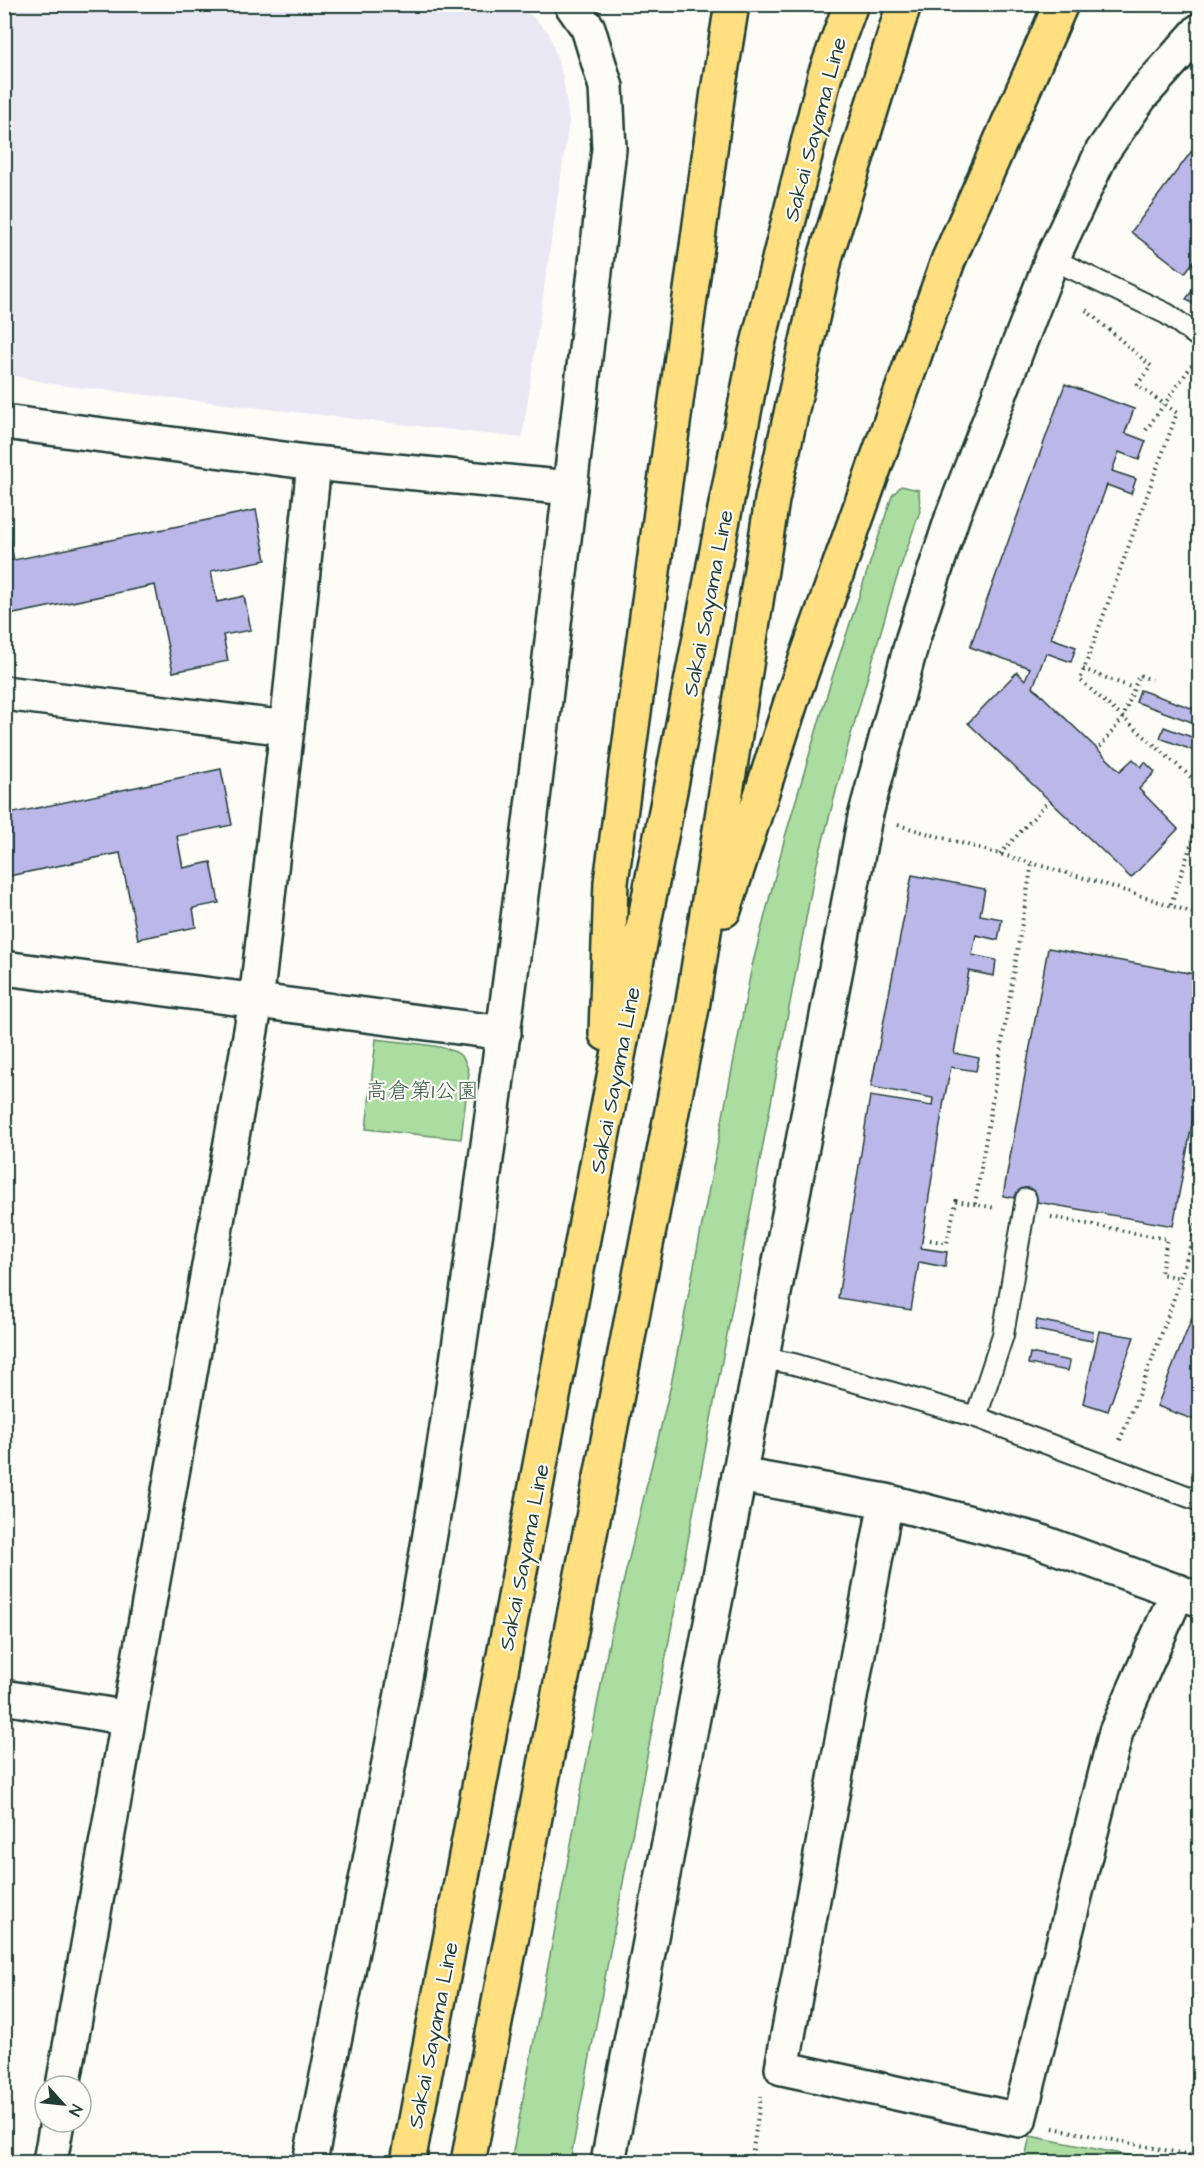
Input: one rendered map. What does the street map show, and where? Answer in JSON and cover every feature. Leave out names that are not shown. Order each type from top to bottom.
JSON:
[{"type":"main road","points":[[602,1138],[611,882],[732,4]]},
{"type":"main road","name":"Sakai Sayama Line","points":[[408,2163],[602,1138],[755,356],[825,75],[851,4]]},
{"type":"main road","name":"Sakai Sayama Line","points":[[468,2163],[692,1008],[772,500],[826,255],[904,4]]},
{"type":"main road","points":[[692,1008],[794,693],[948,261],[1061,4]]},
{"type":"street","points":[[310,2163],[396,1726],[440,1472],[504,1033],[570,488],[609,149],[606,87],[588,28],[571,4]]},
{"type":"street","points":[[608,2163],[865,817],[913,638],[953,515],[1052,259],[1102,152],[1141,96],[1200,30]]},
{"type":"street","points":[[4,422],[314,463],[570,488]]},
{"type":"street","points":[[65,2074],[256,1002],[314,463]]},
{"type":"street","points":[[4,693],[287,728]]},
{"type":"street","points":[[4,968],[504,1033]]},
{"type":"street","points":[[739,1475],[886,1501],[1036,1540],[1189,1595],[1116,1732],[1019,2120],[782,2068],[886,1501]]},
{"type":"street","points":[[4,1697],[128,1718]]},
{"type":"street","points":[[50,2163],[55,2134]]},
{"type":"lane","points":[[1052,259],[1167,314],[1200,338]]},
{"type":"lane","points":[[976,1417],[1003,1335],[1018,1207]]},
{"type":"lane","points":[[763,1358],[794,1364],[976,1417],[1200,1501]]},
{"type":"path","points":[[1085,308],[1151,366],[1137,385],[1177,413],[1080,680],[1200,785]]},
{"type":"path","points":[[1146,430],[1193,364]]},
{"type":"path","points":[[1083,669],[1133,688]]},
{"type":"path","points":[[1100,747],[1123,718],[1138,675],[1152,680]]},
{"type":"path","points":[[1000,854],[1046,804]]},
{"type":"path","points":[[865,817],[1032,863],[1171,904],[1200,915]]},
{"type":"path","points":[[1171,904],[1200,818]]},
{"type":"path","points":[[975,1204],[1032,863]]},
{"type":"path","points":[[930,1240],[947,1243],[956,1201],[1018,1207],[1167,1239],[1161,1274],[1180,1278]]},
{"type":"path","points":[[1109,1467],[1140,1392],[1180,1278],[1200,1206]]},
{"type":"path","points":[[751,2163],[762,2086],[782,2068]]},
{"type":"path","points":[[1019,2120],[1200,2157]]},
{"type":"shaded area","points":[[4,5],[520,5],[549,33],[563,77],[569,121],[522,438],[59,385],[5,374]]},
{"type":"green space","points":[[901,486],[919,490],[920,511],[894,586],[815,871],[570,2162],[511,2162],[610,1637],[671,1385],[752,966],[785,837],[831,681],[892,496]]},
{"type":"green space","name":"高倉第1公園","points":[[376,1039],[434,1046],[455,1052],[463,1058],[469,1073],[461,1139],[366,1129]]},
{"type":"green space","points":[[1030,2136],[1162,2162],[1024,2162]]},
{"type":"building","points":[[1200,140],[1200,253],[1185,273],[1131,232]]},
{"type":"building","points":[[1200,280],[1200,309],[1186,299]]},
{"type":"building","points":[[1065,384],[1134,409],[1125,433],[1146,441],[1139,460],[1119,452],[1112,471],[1136,479],[1131,494],[1107,485],[1051,638],[1076,647],[1071,662],[1046,653],[1033,687],[1120,771],[1133,759],[1141,767],[1145,762],[1155,772],[1139,789],[1178,829],[1131,878],[968,723],[1017,672],[1025,680],[1030,668],[970,647]]},
{"type":"building","points":[[256,510],[266,560],[211,571],[217,602],[244,596],[251,630],[223,635],[228,661],[173,672],[155,585],[4,616],[4,562]]},
{"type":"building","points":[[4,512],[14,560],[4,562]]},
{"type":"building","points":[[1140,690],[1200,711],[1200,725],[1136,702]]},
{"type":"building","points":[[1164,727],[1200,740],[1200,753],[1160,738]]},
{"type":"building","points":[[221,769],[232,825],[177,836],[183,868],[211,862],[219,903],[193,908],[196,927],[138,939],[120,853],[4,877],[4,815]]},
{"type":"building","points":[[912,875],[985,889],[980,915],[1002,919],[998,940],[976,935],[972,955],[996,960],[994,976],[969,971],[954,1053],[979,1058],[976,1071],[951,1067],[944,1100],[921,1248],[947,1252],[945,1267],[919,1262],[911,1310],[838,1298],[870,1096],[932,1106],[933,1098],[871,1087]]},
{"type":"building","points":[[1048,948],[1200,975],[1200,1081],[1173,1226],[1003,1196]]},
{"type":"building","points":[[1200,1298],[1200,1422],[1157,1406]]},
{"type":"building","points":[[1037,1320],[1093,1331],[1092,1341],[1035,1330]]},
{"type":"building","points":[[1099,1331],[1134,1337],[1108,1411],[1083,1403]]},
{"type":"building","points":[[1030,1353],[1070,1361],[1068,1371],[1028,1364]]}]
